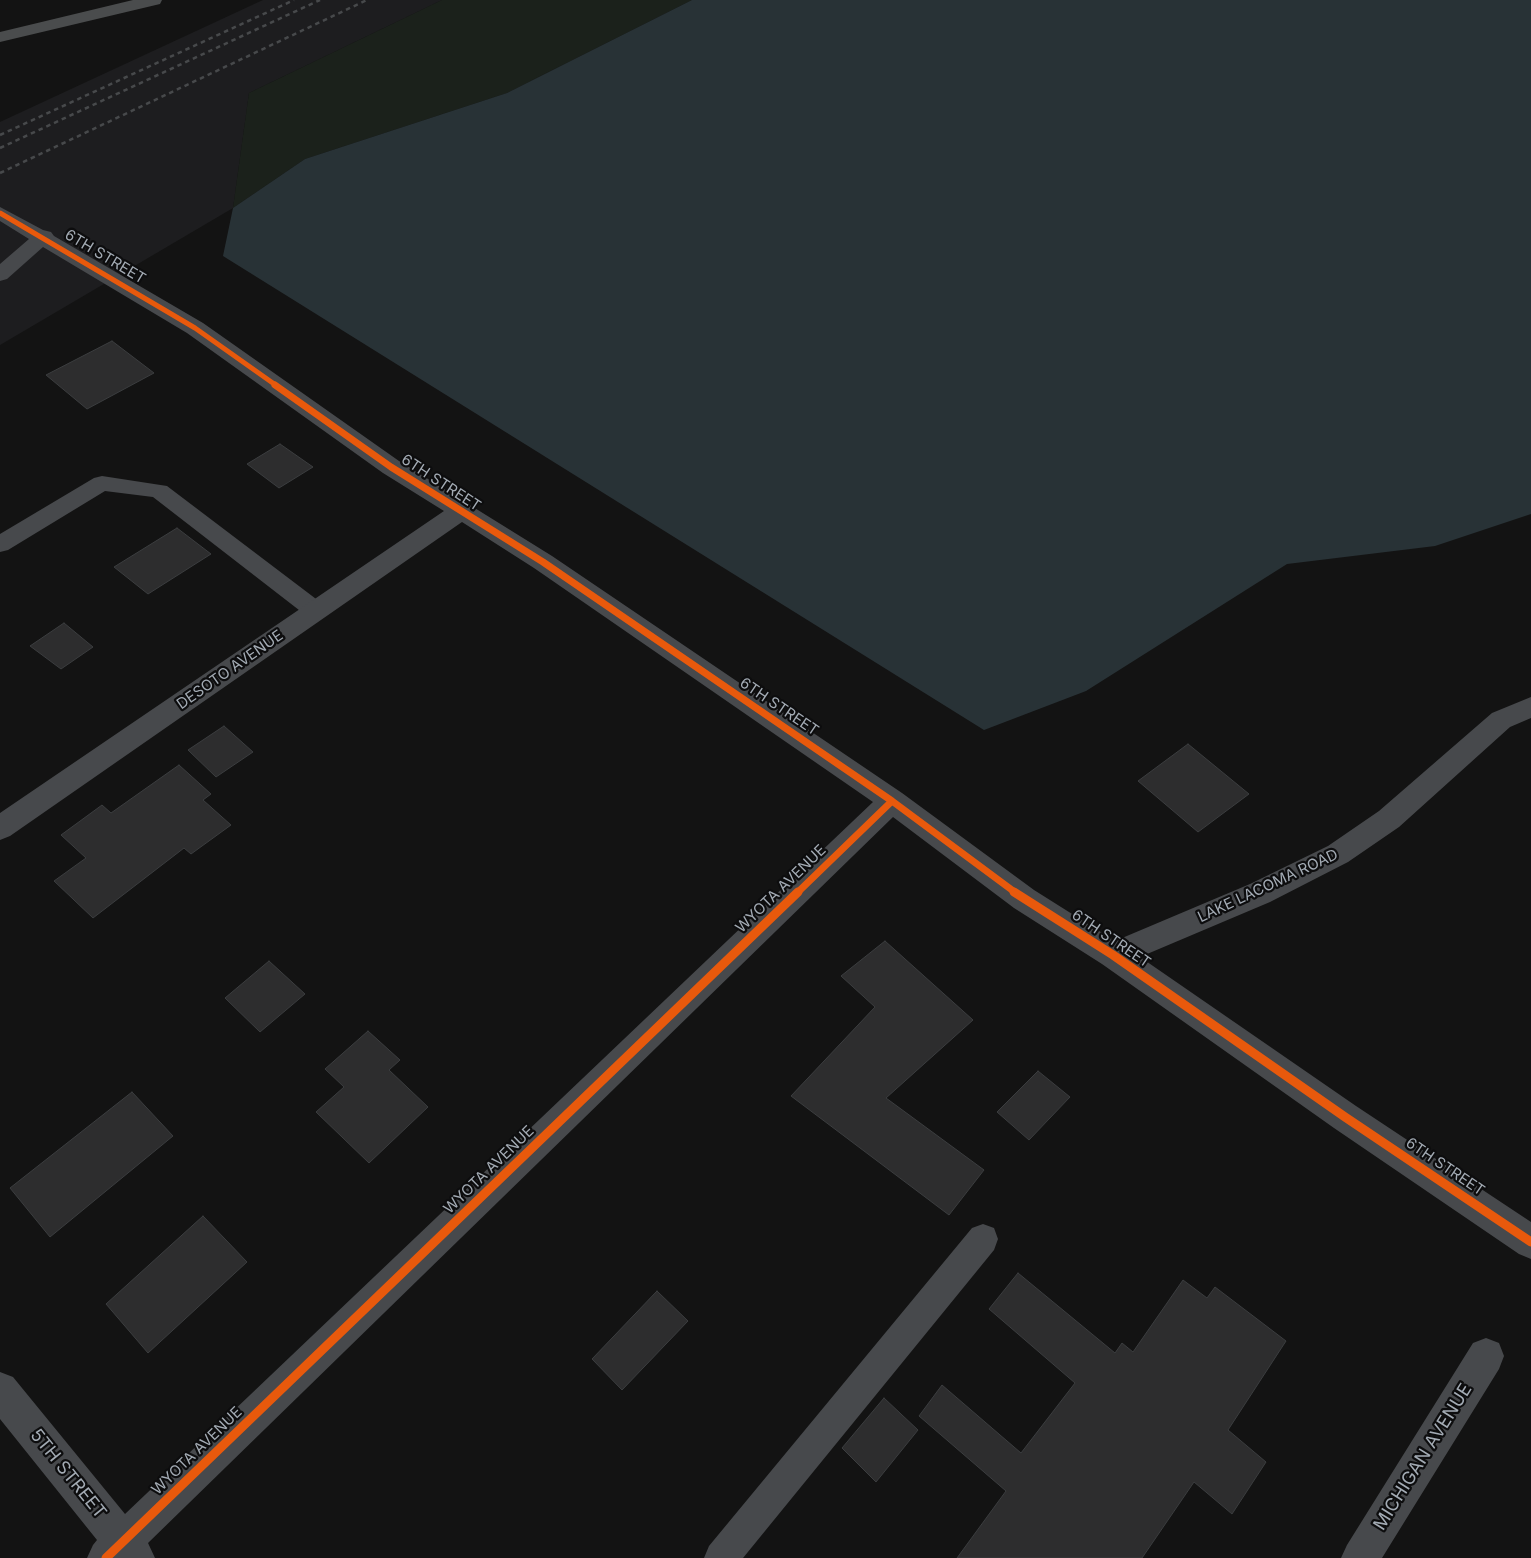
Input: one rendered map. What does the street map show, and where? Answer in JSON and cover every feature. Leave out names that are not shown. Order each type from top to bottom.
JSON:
[{"type":"highway","points":[[0,22],[92,0]]},
{"type":"highway","points":[[0,37],[154,0]]},
{"type":"street","name":"6TH STREET","points":[[0,212],[44,236],[195,328],[391,467],[460,512],[543,562],[892,801],[1024,899],[1113,955],[1344,1117],[1531,1242]]},
{"type":"street","points":[[0,275],[44,236]]},
{"type":"street","name":"DESOTO AVENUE","points":[[0,828],[460,512]]},
{"type":"street","name":"LAKE LACOMA ROAD","points":[[1113,955],[1260,893],[1338,854],[1389,819],[1501,720],[1531,708]]},
{"type":"street","name":"WYOTA AVENUE","points":[[122,1553],[892,801]]},
{"type":"street","name":"MICHIGAN AVENUE","points":[[1360,1558],[1486,1356]]},
{"type":"street","name":"5TH STREET","points":[[0,1390],[122,1553]]},
{"type":"lane","points":[[0,544],[102,483],[159,490],[316,611]]},
{"type":"lane","points":[[721,1558],[984,1239]]},
{"type":"shaded area","points":[[263,0],[442,0],[249,93],[233,208],[0,345],[0,122]]},
{"type":"shaded area","points":[[442,0],[692,0],[507,93],[305,159],[233,208],[249,93]]},
{"type":"shaded area","points":[[692,0],[1531,0],[1531,514],[1435,546],[1287,564],[1086,691],[984,730],[223,256],[233,208],[305,159],[507,93]]},
{"type":"building","points":[[112,341],[154,373],[87,409],[46,375]]},
{"type":"building","points":[[280,444],[313,467],[279,488],[247,464]]},
{"type":"building","points":[[177,528],[211,554],[148,594],[114,567]]},
{"type":"building","points":[[64,623],[93,647],[61,669],[30,646]]},
{"type":"building","points":[[224,726],[253,752],[216,777],[188,750]]},
{"type":"building","points":[[1188,744],[1249,794],[1198,832],[1138,781]]},
{"type":"building","points":[[179,765],[211,794],[203,800],[231,825],[191,854],[184,848],[93,918],[54,881],[86,858],[61,835],[102,805],[111,813]]},
{"type":"building","points":[[885,941],[973,1020],[886,1098],[984,1170],[949,1215],[791,1096],[875,1007],[841,976]]},
{"type":"building","points":[[269,961],[305,994],[260,1032],[225,998]]},
{"type":"building","points":[[368,1031],[400,1060],[389,1070],[428,1107],[369,1163],[316,1112],[344,1087],[325,1069]]},
{"type":"building","points":[[1038,1071],[1070,1097],[1029,1140],[997,1112]]},
{"type":"building","points":[[132,1092],[173,1136],[50,1237],[10,1188]]},
{"type":"building","points":[[203,1216],[247,1262],[148,1353],[106,1304]]},
{"type":"building","points":[[1018,1273],[1115,1353],[1122,1343],[1133,1352],[1183,1280],[1207,1298],[1215,1287],[1286,1341],[1228,1430],[1266,1462],[1232,1514],[1194,1482],[1142,1558],[957,1558],[1006,1491],[919,1416],[942,1385],[1021,1453],[1075,1383],[989,1309]]},
{"type":"building","points":[[657,1291],[688,1321],[622,1390],[592,1359]]},
{"type":"building","points":[[884,1398],[918,1430],[876,1482],[842,1448]]},
{"type":"railway","points":[[0,135],[294,0]]},
{"type":"railway","points":[[0,148],[320,0]]},
{"type":"railway","points":[[0,173],[367,0]]},
{"type":"cycle path","points":[[0,213],[195,328],[391,467],[543,562],[892,801],[1024,899],[1113,955],[1345,1117],[1531,1242]]},
{"type":"cycle path","points":[[106,1558],[892,801]]}]
